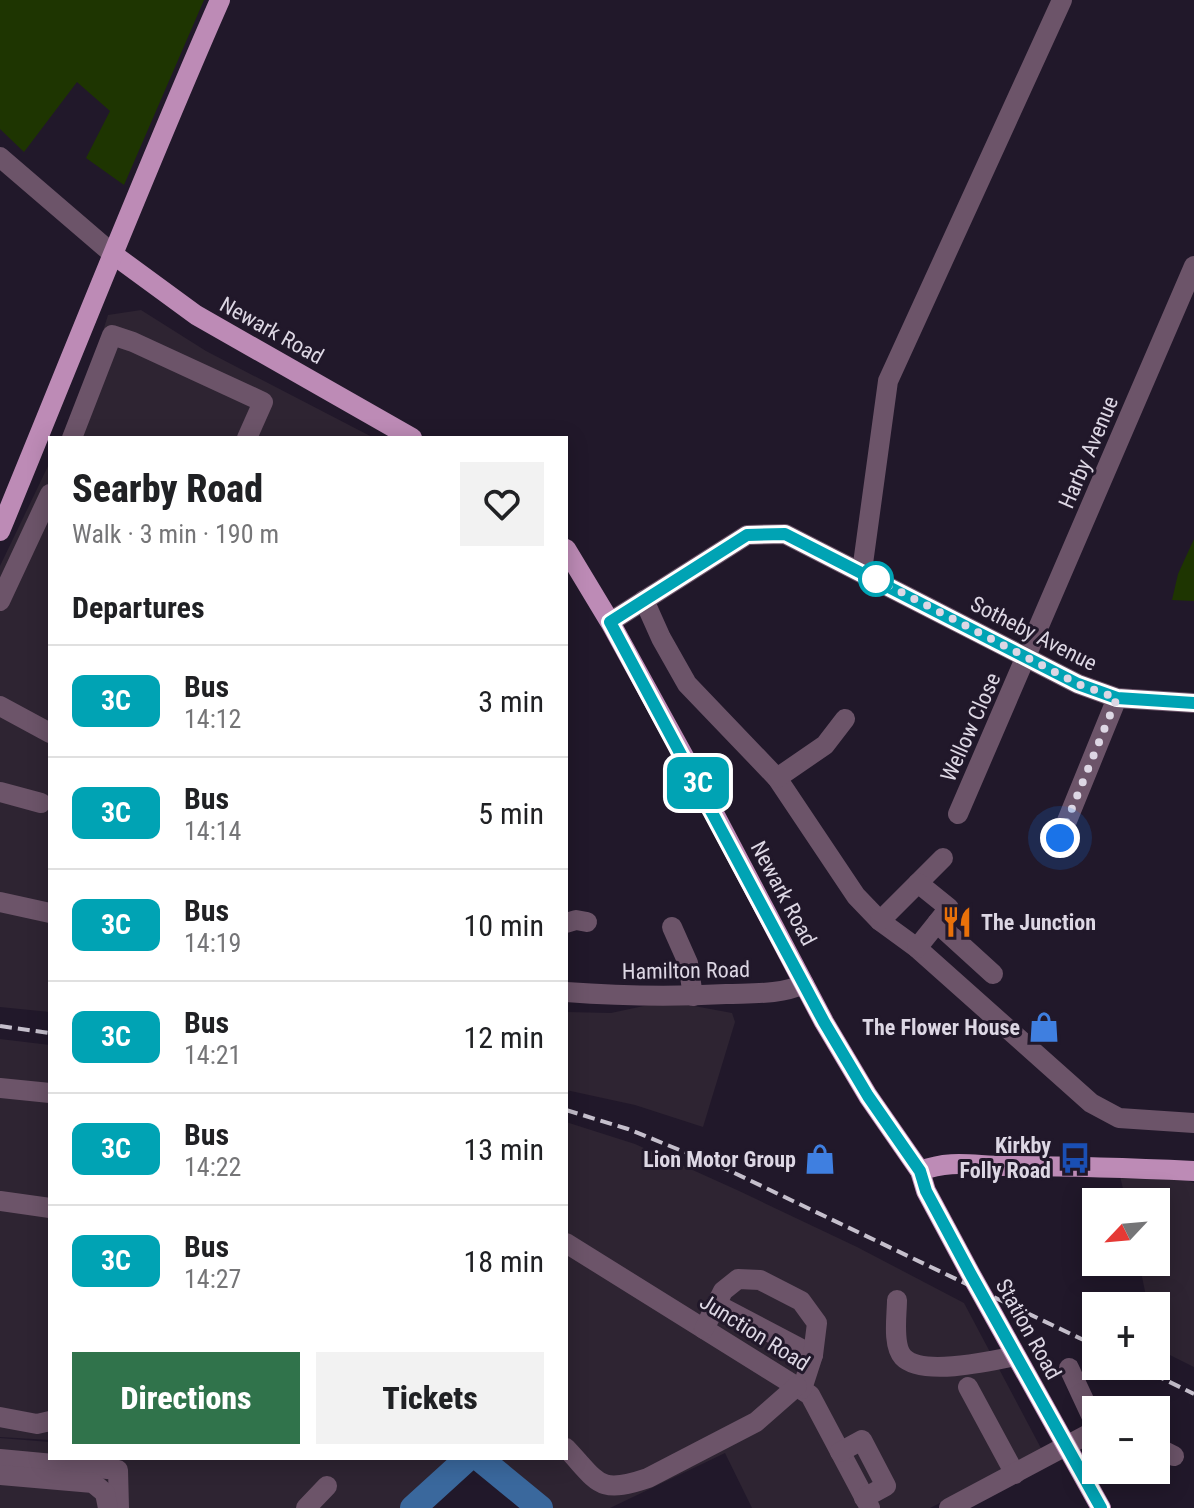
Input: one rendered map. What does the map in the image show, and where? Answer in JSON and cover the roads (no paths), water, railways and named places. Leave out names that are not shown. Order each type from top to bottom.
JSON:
[{"type":"main road","points":[[0,531],[220,0]]},
{"type":"main road","name":"Newark Road","points":[[114,255],[196,315],[408,436]]},
{"type":"main road","name":"Newark Road","points":[[568,552],[610,622],[804,984],[868,1096],[920,1171]]},
{"type":"main road","points":[[920,1171],[952,1162],[1194,1171]]},
{"type":"main road","name":"Station Road","points":[[920,1171],[926,1191],[1101,1508]]},
{"type":"street","points":[[862,571],[888,381],[1062,0]]},
{"type":"street","points":[[0,157],[114,255]]},
{"type":"street","name":"Harby Avenue","points":[[1026,658],[1194,266]]},
{"type":"street","points":[[73,436],[112,335],[263,402],[248,436]]},
{"type":"street","points":[[0,601],[48,498]]},
{"type":"street","name":"Sotheby Avenue","points":[[610,622],[747,535],[785,534],[1078,684],[1117,698],[1194,703]]},
{"type":"street","points":[[644,600],[687,684],[777,778],[856,896],[880,921],[917,948],[1091,1103],[1119,1118],[1194,1123]]},
{"type":"street","name":"Wellow Close","points":[[958,814],[1026,658]]},
{"type":"street","points":[[1060,838],[1117,698]]},
{"type":"street","points":[[8,711],[48,732]]},
{"type":"street","points":[[777,778],[825,745],[845,719]]},
{"type":"street","points":[[0,792],[41,803]]},
{"type":"street","points":[[880,921],[943,858]]},
{"type":"street","points":[[917,948],[949,908],[918,883]]},
{"type":"street","points":[[0,902],[48,913]]},
{"type":"street","points":[[568,922],[587,922]]},
{"type":"street","points":[[937,923],[993,974]]},
{"type":"street","points":[[672,927],[688,963],[693,996]]},
{"type":"street","name":"Hamilton Road","points":[[568,992],[639,997],[693,996],[787,992],[804,984]]},
{"type":"street","points":[[0,1088],[48,1093]]},
{"type":"street","points":[[0,1201],[48,1208]]},
{"type":"street","name":"Junction Road","points":[[569,1251],[810,1395],[867,1503]]},
{"type":"street","points":[[568,1450],[600,1484],[613,1487],[660,1471],[756,1422],[799,1388],[813,1355],[817,1323],[801,1301],[760,1280],[738,1279],[723,1291],[704,1329]]},
{"type":"street","points":[[897,1300],[898,1346],[903,1356],[914,1363],[957,1367],[1016,1356]]},
{"type":"street","points":[[716,1304],[813,1355]]},
{"type":"street","points":[[1069,1368],[1082,1397]]},
{"type":"street","points":[[968,1387],[1015,1474]]},
{"type":"street","points":[[0,1417],[37,1424],[48,1421]]},
{"type":"street","points":[[949,1508],[1082,1437]]},
{"type":"street","points":[[0,1459],[118,1470],[119,1508]]},
{"type":"street","points":[[0,1475],[93,1483],[105,1493],[108,1508]]},
{"type":"street","points":[[306,1508],[327,1486]]},
{"type":"waterway","points":[[413,1508],[466,1460]]},
{"type":"waterway","points":[[481,1460],[540,1508]]},
{"type":"railway","points":[[0,1026],[48,1033]]},
{"type":"railway","points":[[568,1111],[628,1129],[724,1168],[1082,1339]]},
{"type":"railway","points":[[1166,1380],[1194,1394]]},
{"type":"place","name":"The Junction","points":[[957,922]]},
{"type":"place","name":"The Flower House","points":[[1044,1027]]},
{"type":"place","name":"Kirkby Folly Road","points":[[1075,1158]]},
{"type":"place","name":"Lion Motor Group","points":[[820,1159]]}]
